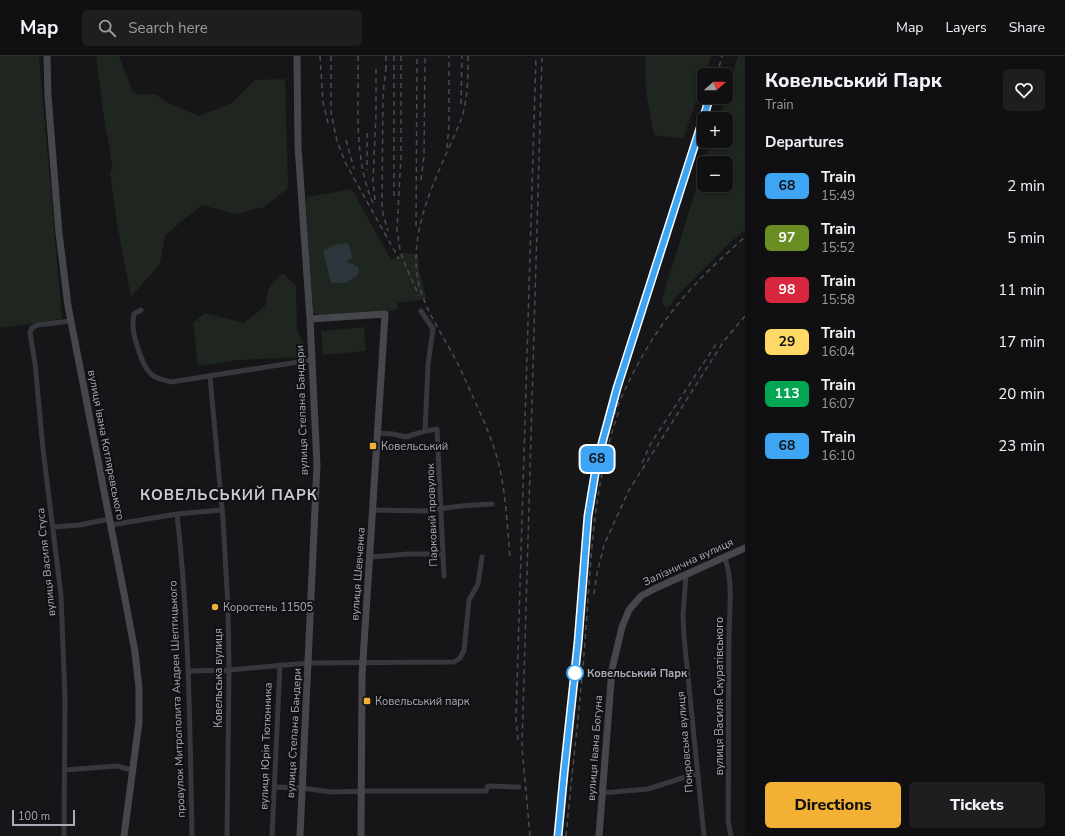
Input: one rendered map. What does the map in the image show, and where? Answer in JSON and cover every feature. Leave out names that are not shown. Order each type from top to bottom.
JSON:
[{"type":"street","name":"вулиця Івана Котляревського","points":[[47,56],[48,96],[59,233],[71,321],[135,652],[139,688],[139,722],[124,836]]},
{"type":"street","name":"вулиця Степана Бандери","points":[[297,56],[298,146],[310,319],[317,465],[300,836]]},
{"type":"street","points":[[141,310],[134,314],[133,326],[135,337],[146,368],[151,375],[157,378],[172,382],[311,360]]},
{"type":"street","points":[[378,433],[406,437],[425,431],[428,365],[433,329],[421,311]]},
{"type":"street","name":"вулиця Шевченка","points":[[310,319],[385,314],[374,510],[363,662],[361,836]]},
{"type":"street","name":"вулиця Василя Стуса","points":[[64,836],[65,700],[61,595],[43,449],[35,363],[30,333],[32,328],[37,325],[71,321]]},
{"type":"street","name":"Ковельська вулиця","points":[[210,377],[228,607],[229,670],[227,836]]},
{"type":"street","name":"Парковий провулок","points":[[425,431],[437,429],[444,576]]},
{"type":"street","points":[[374,510],[424,511],[492,504]]},
{"type":"street","points":[[53,527],[221,510]]},
{"type":"street","name":"провулок Митрополита Андрея Шептицького","points":[[177,514],[182,557],[189,671],[192,836]]},
{"type":"street","name":"Залізнична вулиця","points":[[641,596],[745,548]]},
{"type":"street","points":[[371,557],[408,554],[443,554]]},
{"type":"street","points":[[280,665],[363,662],[454,662],[460,658],[464,652],[469,600],[478,584],[482,556]]},
{"type":"street","name":"вулиця Василя Скуратівського","points":[[724,557],[727,564],[730,599],[728,820],[731,836]]},
{"type":"street","name":"Покровська вулиця","points":[[686,575],[683,615],[684,637],[704,836]]},
{"type":"street","name":"вулиця Івана Богуна","points":[[599,836],[612,669],[622,627],[629,610],[641,596]]},
{"type":"street","name":"вулиця Юрія Тютюнника","points":[[189,671],[229,670],[280,665],[272,836]]},
{"type":"street","points":[[65,770],[116,766],[132,770]]},
{"type":"street","points":[[602,793],[648,789],[698,774]]},
{"type":"street","points":[[275,787],[302,788],[331,792],[486,791],[488,786],[519,787]]},
{"type":"shaded area","points":[[0,56],[39,56],[62,319],[0,328]]},
{"type":"shaded area","points":[[96,56],[119,56],[133,92],[139,95],[155,94],[168,103],[199,116],[232,103],[255,80],[285,79],[288,188],[264,207],[235,214],[202,205],[165,235],[160,264],[131,297],[116,218],[110,171],[113,170],[106,132]]},
{"type":"shaded area","points":[[645,56],[711,56],[707,68],[697,68],[697,98],[683,139],[654,135],[646,92]]},
{"type":"shaded area","points":[[738,56],[745,56],[745,230],[724,248],[674,299],[671,305],[666,307],[663,304],[662,299],[697,186],[697,192],[733,192],[733,156],[706,156],[709,148],[733,148],[733,112],[721,112],[723,104],[733,104],[733,73]]},
{"type":"shaded area","points":[[352,189],[391,260],[403,253],[418,254],[419,271],[427,299],[397,303],[398,309],[392,311],[319,315],[313,313],[306,201],[307,197]]},
{"type":"shaded area","points":[[348,243],[352,258],[347,261],[349,264],[352,263],[359,268],[358,275],[345,283],[331,283],[323,251],[334,245]]},
{"type":"shaded area","points":[[283,273],[296,286],[297,330],[307,350],[300,357],[238,360],[198,366],[193,323],[205,313],[244,323],[265,306],[269,287]]},
{"type":"shaded area","points":[[364,327],[366,351],[323,355],[321,331]]},
{"type":"railway","points":[[320,56],[323,102],[328,123]]},
{"type":"railway","points":[[331,56],[331,113],[337,141],[346,164],[399,259]]},
{"type":"railway","points":[[358,56],[358,131],[362,168],[373,203]]},
{"type":"railway","points":[[386,56],[386,73]]},
{"type":"railway","points":[[394,56],[394,198]]},
{"type":"railway","points":[[401,56],[401,156],[397,229],[400,250],[419,296]]},
{"type":"railway","points":[[416,226],[417,56]]},
{"type":"railway","points":[[421,180],[424,156],[425,56]]},
{"type":"railway","points":[[447,148],[449,124],[449,56]]},
{"type":"railway","points":[[461,104],[462,56]]},
{"type":"railway","points":[[468,56],[467,88],[461,120],[438,172],[425,208],[417,244],[416,263],[418,279],[427,308],[457,363],[495,450],[503,485],[510,557]]},
{"type":"railway","points":[[518,740],[516,719],[536,56]]},
{"type":"railway","points":[[530,836],[522,747],[542,56]]},
{"type":"railway","points":[[719,68],[722,56]]},
{"type":"railway","points":[[386,67],[383,95],[382,204],[388,231]]},
{"type":"railway","points":[[375,200],[373,181],[376,114],[376,68]]},
{"type":"railway","points":[[558,836],[578,643],[587,528],[597,462],[617,388],[708,104]]},
{"type":"railway","points":[[367,133],[367,170]]},
{"type":"railway","points":[[346,140],[354,169]]},
{"type":"railway","points":[[614,415],[637,365],[667,318],[696,283],[745,237]]},
{"type":"railway","points":[[594,594],[597,573],[604,545],[629,490],[724,341],[745,316]]},
{"type":"railway","points":[[642,463],[651,443],[718,341]]},
{"type":"railway","points":[[566,836],[583,666],[594,525],[603,468],[619,411]]},
{"type":"train","name":"68","points":[[558,836],[578,643],[588,516],[593,480],[602,438],[617,388],[708,104]]},
{"type":"place","name":"Ковельський","points":[[373,446]]},
{"type":"place","name":"Коростень 11505","points":[[215,607]]},
{"type":"place","name":"Ковельський Парк","points":[[575,673]]},
{"type":"place","name":"Ковельський парк","points":[[367,701]]},
{"type":"district","name":"КОВЕЛЬСЬКИЙ ПАРК","points":[[229,495]]}]
